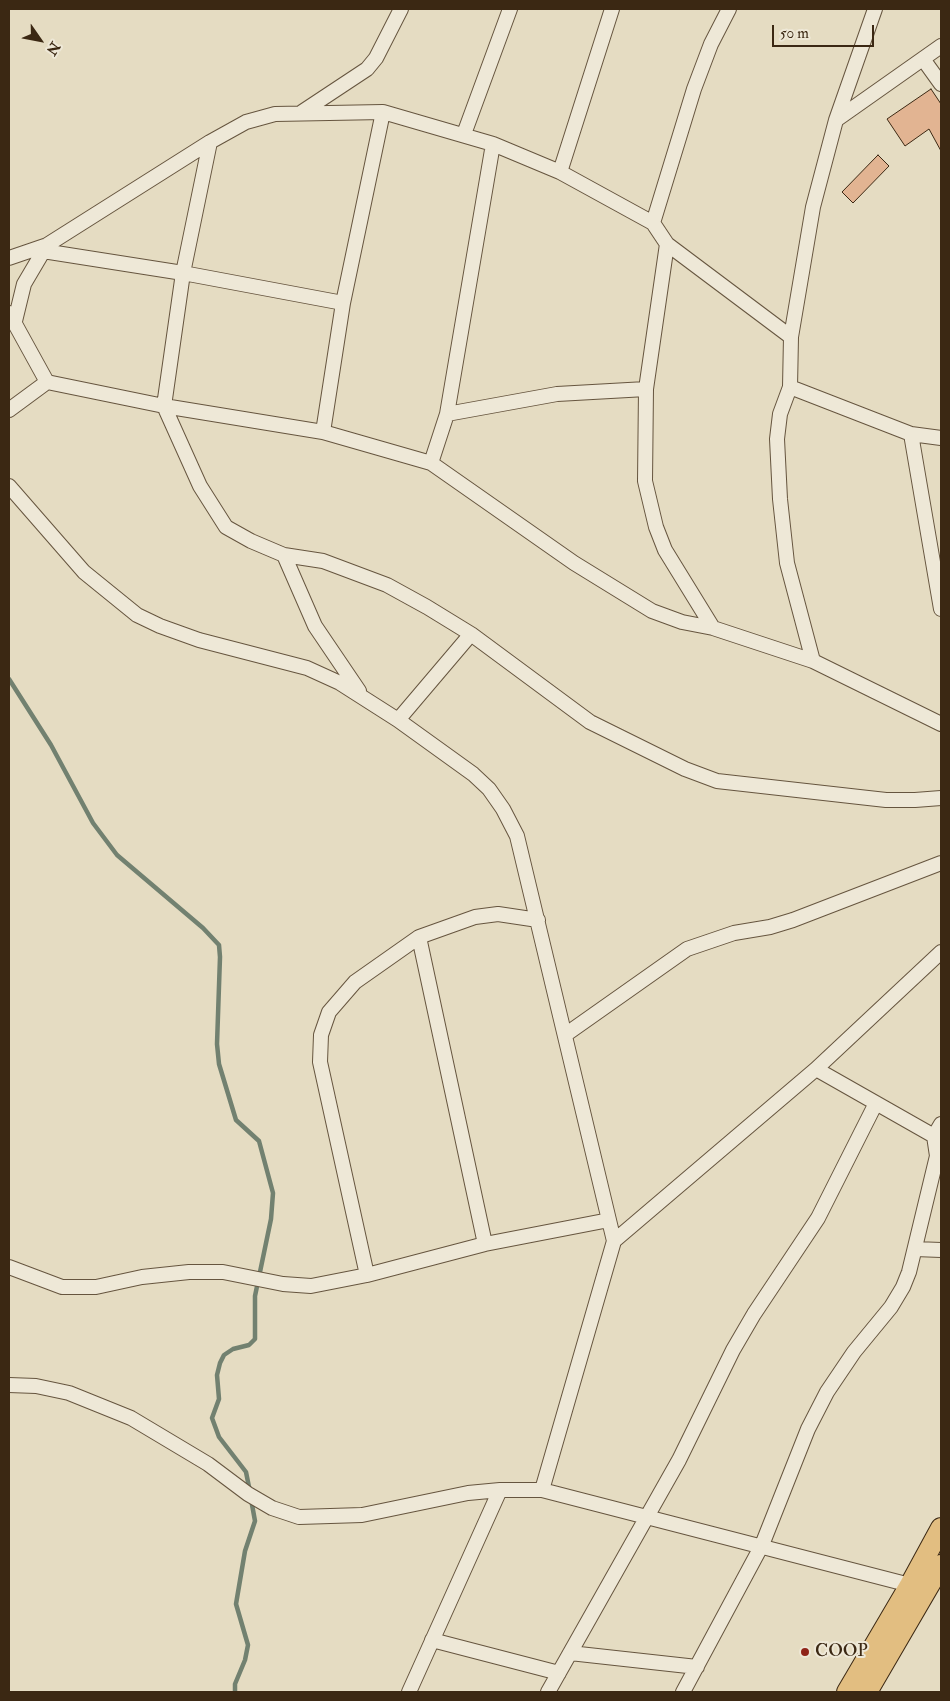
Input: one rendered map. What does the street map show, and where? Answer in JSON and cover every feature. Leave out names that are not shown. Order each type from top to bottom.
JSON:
[{"type":"highway","points":[[846,1692],[910,1585],[941,1528]]},
{"type":"highway","points":[[867,1692],[939,1575]]},
{"type":"street","points":[[302,112],[367,69],[376,58],[401,9]]},
{"type":"street","points":[[464,134],[510,9]]},
{"type":"street","points":[[560,172],[612,9]]},
{"type":"street","points":[[653,223],[694,89],[710,44],[729,9]]},
{"type":"street","points":[[813,661],[787,562],[780,499],[777,439],[780,414],[790,387],[791,338],[813,207],[836,120],[875,9]]},
{"type":"street","points":[[836,120],[941,46]]},
{"type":"street","points":[[923,59],[941,84]]},
{"type":"street","points":[[9,258],[45,248],[210,142],[262,116],[302,112],[383,112],[464,134],[493,144],[560,172],[653,223],[667,244],[791,338]]},
{"type":"street","points":[[323,432],[344,303],[383,112]]},
{"type":"street","points":[[210,142],[183,273],[164,406],[200,486],[226,527],[251,542],[284,555],[324,561],[387,586],[427,607],[471,634],[590,722],[685,769],[716,781],[886,800],[941,798]]},
{"type":"street","points":[[430,463],[447,414],[493,144]]},
{"type":"street","points":[[667,244],[646,389],[645,481],[656,527],[665,550],[712,628]]},
{"type":"street","points":[[45,248],[344,303]]},
{"type":"street","points":[[45,248],[24,284],[12,317],[47,382]]},
{"type":"street","points":[[9,410],[47,382],[164,406],[323,432],[430,463],[574,563],[652,611],[682,622],[712,628],[813,661],[941,724]]},
{"type":"street","points":[[790,387],[911,434],[941,438]]},
{"type":"street","points":[[447,414],[557,394],[646,389]]},
{"type":"street","points":[[911,434],[941,609]]},
{"type":"street","points":[[9,486],[84,572],[137,615],[160,626],[199,640],[307,668],[362,696],[473,774],[488,789],[503,809],[517,836],[614,1242],[542,1490]]},
{"type":"street","points":[[284,555],[315,626],[362,696]]},
{"type":"street","points":[[398,720],[471,634]]},
{"type":"street","points":[[565,1035],[660,966],[687,949],[734,932],[770,927],[793,920],[941,863]]},
{"type":"street","points":[[368,1275],[320,1062],[321,1035],[329,1012],[340,996],[362,977],[419,937],[482,916],[514,915],[538,920]]},
{"type":"street","points":[[419,937],[484,1244]]},
{"type":"street","points":[[614,1242],[816,1069],[941,952]]},
{"type":"street","points":[[683,1692],[762,1545],[808,1429],[842,1370],[891,1307],[903,1287],[939,1157],[937,1130],[876,1103],[816,1069]]},
{"type":"street","points":[[548,1692],[684,1452],[733,1350],[754,1314],[818,1218],[876,1103]]},
{"type":"street","points":[[9,1268],[62,1287],[96,1287],[142,1277],[189,1272],[223,1272],[283,1284],[311,1286],[368,1275],[484,1244],[609,1220]]},
{"type":"street","points":[[914,1249],[941,1250]]},
{"type":"street","points":[[9,1385],[36,1386],[69,1393],[132,1418],[208,1464],[248,1494],[272,1508],[299,1517],[362,1514],[468,1493],[500,1490],[542,1490],[762,1545],[910,1585]]},
{"type":"street","points":[[410,1692],[500,1490]]},
{"type":"street","points":[[432,1640],[559,1674]]},
{"type":"street","points":[[570,1653],[697,1667]]},
{"type":"building","points":[[931,89],[941,104],[941,151],[929,129],[905,146],[887,119]]},
{"type":"building","points":[[878,155],[889,166],[853,203],[842,192]]},
{"type":"waterway","points":[[9,679],[51,745],[93,823],[117,855],[203,928],[219,945],[217,1044],[219,1064],[236,1120],[259,1141],[273,1193],[271,1219],[255,1296],[255,1339],[249,1345],[233,1349],[224,1355],[217,1375],[219,1399],[212,1418],[219,1437],[246,1472],[250,1492]]},
{"type":"waterway","points":[[235,1692],[235,1684],[245,1660],[248,1645],[236,1604],[245,1551],[255,1521],[251,1499]]},
{"type":"place","name":"COOP","points":[[805,1652]]}]
